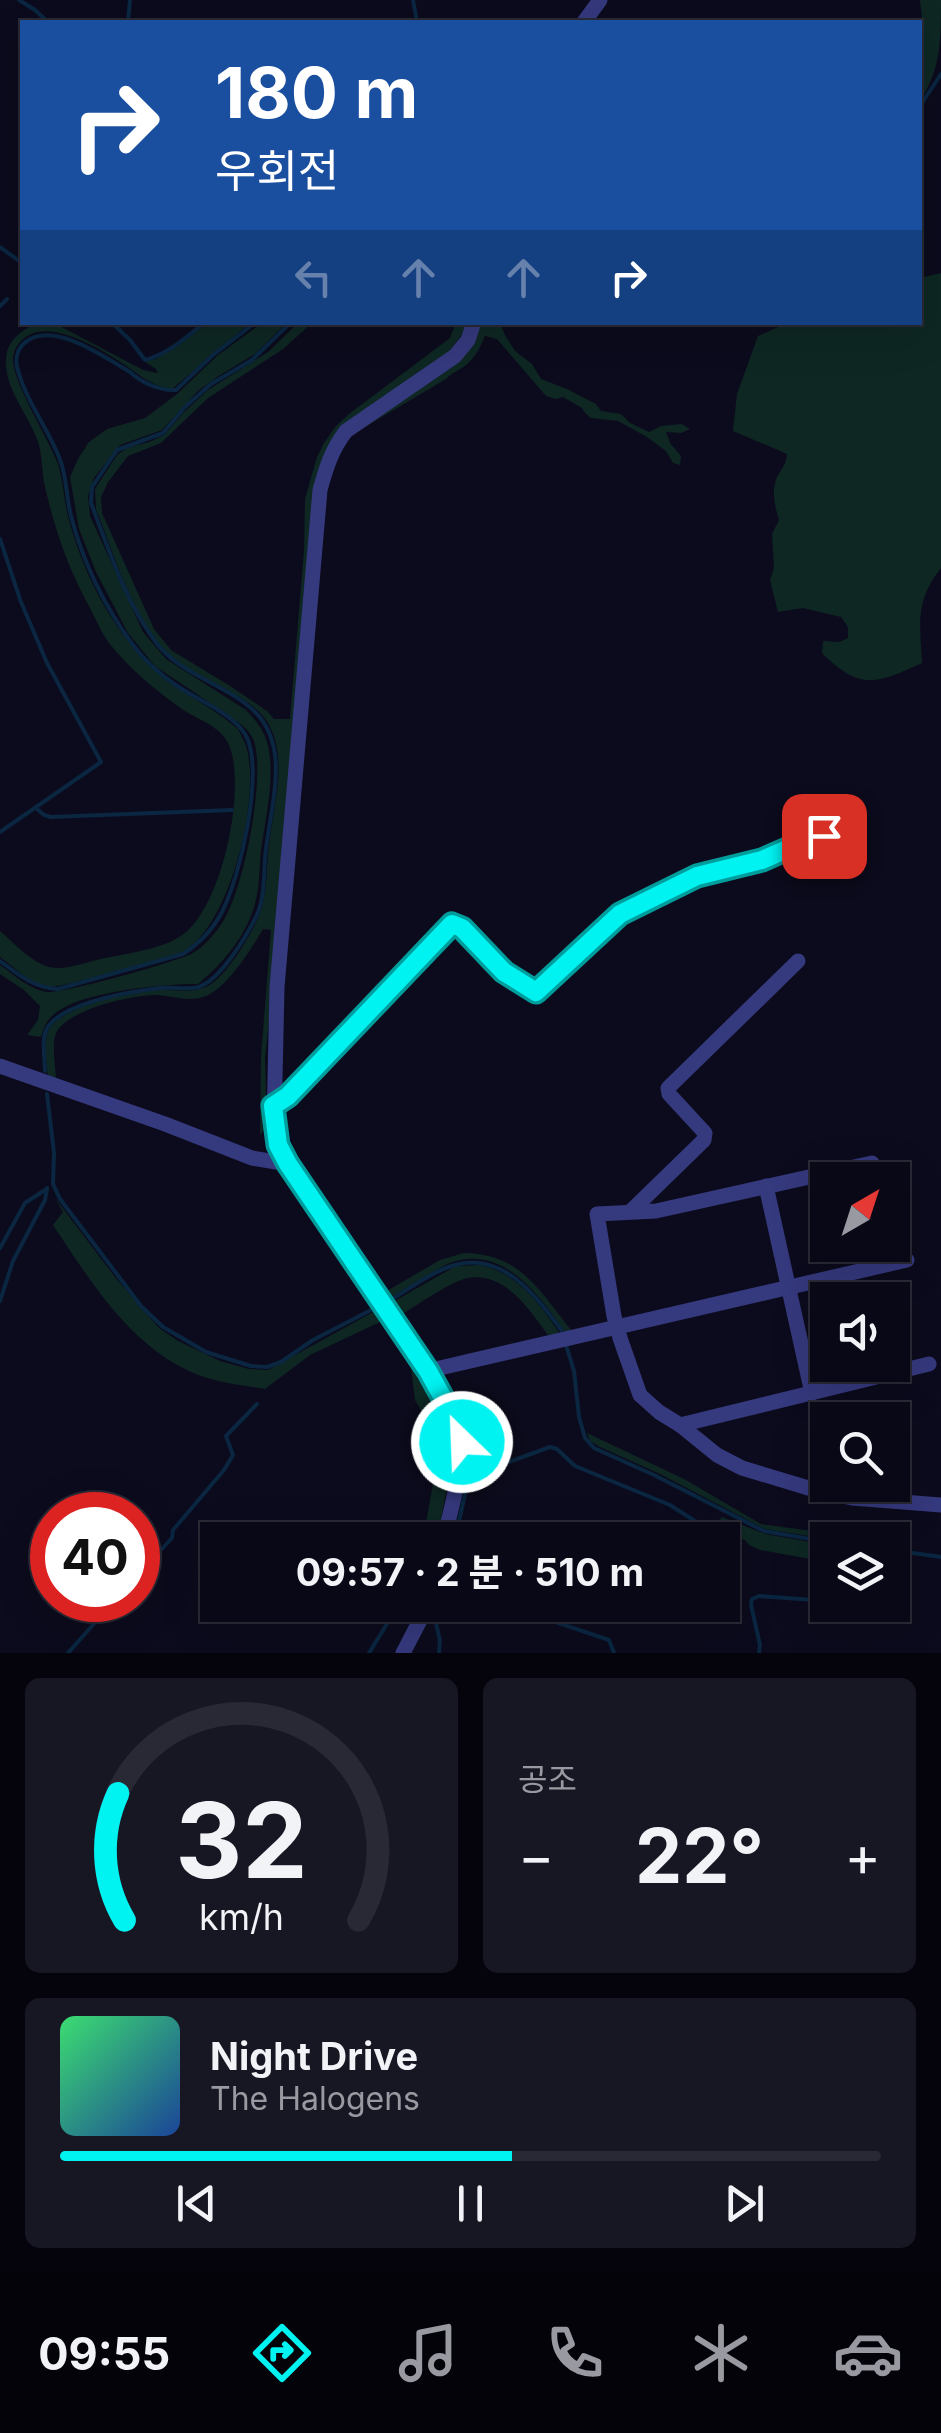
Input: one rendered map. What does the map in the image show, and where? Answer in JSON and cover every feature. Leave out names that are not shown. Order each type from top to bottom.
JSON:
[{"type":"street","points":[[447,1522],[462,1442],[458,1425],[428,1371],[288,1164],[278,1145],[273,1106],[277,986],[320,490],[326,466],[346,431],[456,356],[473,325]]},
{"type":"street","points":[[273,1106],[288,1096],[452,924],[462,928],[504,972],[536,992],[620,914],[697,876],[762,860],[845,830]]},
{"type":"street","points":[[630,1212],[704,1140],[705,1133],[669,1094],[668,1088],[798,961]]},
{"type":"street","points":[[0,1066],[252,1158],[288,1164]]},
{"type":"street","points":[[810,1176],[656,1211],[597,1214],[617,1327],[640,1395],[717,1456],[742,1468],[852,1498],[941,1505]]},
{"type":"street","points":[[766,1186],[812,1393]]},
{"type":"street","points":[[428,1371],[899,1262]]},
{"type":"street","points":[[680,1425],[929,1364]]},
{"type":"street","points":[[403,1653],[419,1622]]},
{"type":"green space","points":[[920,0],[941,0],[938,54],[922,97],[922,29]]},
{"type":"green space","points":[[941,273],[941,568],[923,602],[922,663],[881,679],[859,679],[822,653],[823,641],[848,638],[848,627],[841,617],[803,608],[778,612],[770,580],[774,568],[772,534],[779,520],[774,488],[787,454],[733,431],[737,394],[758,336],[783,325],[922,325],[922,278]]},
{"type":"green space","points":[[34,325],[58,325],[143,370],[158,373],[144,361],[156,359],[206,325],[248,325],[173,388],[151,383],[97,348],[68,335],[29,335],[14,352],[19,382],[58,464],[73,533],[101,600],[142,658],[238,729],[249,765],[250,792],[239,854],[217,913],[202,935],[176,955],[51,987],[32,982],[0,957],[0,931],[36,961],[55,968],[142,951],[181,936],[196,922],[219,875],[233,817],[234,764],[229,745],[215,728],[164,696],[110,645],[83,595],[57,532],[39,445],[7,372],[7,354],[20,333]]},
{"type":"green space","points":[[259,325],[284,325],[255,354],[198,391],[162,430],[120,445],[94,478],[88,496],[90,516],[143,632],[166,659],[246,710],[265,737],[270,782],[253,910],[235,945],[198,984],[146,987],[87,998],[55,1014],[41,1037],[27,1035],[38,1020],[40,1006],[0,974],[0,965],[27,985],[46,992],[166,963],[193,953],[208,941],[229,911],[237,890],[255,808],[254,741],[237,721],[155,666],[128,633],[79,529],[70,477],[89,442],[107,429],[145,418]]},
{"type":"green space","points":[[296,325],[310,325],[283,349],[208,398],[161,443],[128,456],[101,497],[102,513],[154,629],[171,650],[274,719],[290,719],[305,499],[317,457],[336,426],[349,414],[450,338],[455,325],[465,325],[448,353],[331,444],[265,1058],[267,1127],[260,1135],[261,1057],[271,930],[263,929],[229,978],[203,997],[133,997],[100,1005],[71,1018],[55,1036],[56,1082],[48,1080],[46,1045],[53,1024],[98,1001],[208,986],[231,964],[260,913],[277,791],[274,737],[255,708],[171,656],[150,631],[116,562],[96,509],[95,489],[117,455],[164,435],[208,390],[268,352]]},
{"type":"green space","points":[[476,325],[501,325],[515,351],[532,364],[541,379],[596,404],[601,411],[621,414],[649,432],[661,426],[682,424],[690,429],[666,432],[681,456],[680,465],[673,463],[666,451],[647,437],[618,421],[591,418],[563,397],[546,396],[497,339],[485,336],[464,367],[343,440],[454,364]]},
{"type":"green space","points":[[55,1198],[159,1328],[220,1361],[268,1370],[375,1311],[380,1322],[310,1355],[265,1389],[211,1379],[161,1355],[119,1317],[53,1225],[63,1212]]},
{"type":"green space","points":[[464,1253],[501,1260],[515,1268],[539,1289],[572,1331],[565,1332],[516,1275],[484,1260],[447,1264],[388,1299],[385,1292],[440,1260]]},
{"type":"green space","points":[[479,1265],[516,1282],[560,1334],[548,1335],[515,1295],[481,1278],[452,1284],[398,1317],[391,1303],[456,1266]]},
{"type":"green space","points":[[411,1368],[450,1439],[449,1477],[440,1522],[426,1522],[440,1444],[415,1400]]},
{"type":"green space","points":[[587,1433],[684,1479],[761,1524],[810,1531],[810,1536],[765,1529],[590,1441]]},
{"type":"green space","points":[[740,1524],[765,1534],[810,1542],[810,1559],[760,1550],[740,1539]]},
{"type":"waterway","points":[[19,0],[46,20]]},
{"type":"waterway","points":[[128,20],[130,0]]},
{"type":"waterway","points":[[413,0],[417,20]]},
{"type":"waterway","points":[[922,103],[941,74]]},
{"type":"waterway","points":[[0,247],[20,262]]},
{"type":"waterway","points":[[0,306],[7,299]]},
{"type":"waterway","points":[[114,325],[145,360],[169,349],[201,325]]},
{"type":"waterway","points":[[0,961],[34,983],[58,989],[189,950],[215,923],[230,894],[248,826],[253,778],[252,757],[243,731],[154,667],[133,645],[104,600],[76,533],[59,457],[21,379],[16,363],[18,353],[24,343],[38,336],[65,338],[146,383],[176,390],[252,325]]},
{"type":"waterway","points":[[45,1071],[45,1033],[51,1023],[96,1000],[207,983],[232,956],[259,909],[276,777],[272,741],[254,711],[189,671],[155,641],[126,592],[91,503],[92,487],[117,450],[163,433],[211,384],[252,360],[288,325]]},
{"type":"waterway","points":[[0,539],[47,663],[101,762],[0,832]]},
{"type":"waterway","points":[[37,809],[51,817],[232,810]]},
{"type":"waterway","points":[[47,1094],[54,1153],[53,1184],[60,1199],[141,1306],[163,1327],[206,1352],[267,1367],[373,1309]]},
{"type":"waterway","points":[[0,1301],[13,1261],[45,1200],[47,1188]]},
{"type":"waterway","points":[[0,1248],[25,1203],[45,1190]]},
{"type":"waterway","points":[[392,1299],[455,1265],[488,1265],[530,1291],[562,1331]]},
{"type":"waterway","points":[[566,1345],[574,1371],[579,1417],[585,1438],[594,1448],[764,1531],[810,1539]]},
{"type":"waterway","points":[[160,1551],[224,1470],[233,1455],[226,1436],[257,1404]]},
{"type":"waterway","points":[[459,1522],[473,1457],[506,1463],[550,1447],[575,1466],[670,1505],[696,1522]]},
{"type":"waterway","points":[[910,1553],[941,1557]]},
{"type":"waterway","points":[[759,1653],[752,1599],[759,1596],[810,1600]]},
{"type":"waterway","points":[[68,1653],[95,1622]]},
{"type":"waterway","points":[[369,1653],[388,1622]]},
{"type":"waterway","points":[[436,1622],[439,1653]]},
{"type":"waterway","points":[[556,1622],[609,1640],[614,1653]]},
{"type":"route","points":[[462,1442],[458,1425],[428,1371],[288,1164],[278,1145],[273,1106],[288,1096],[452,924],[462,928],[504,972],[536,992],[620,914],[697,876],[762,860],[824,836]]}]
